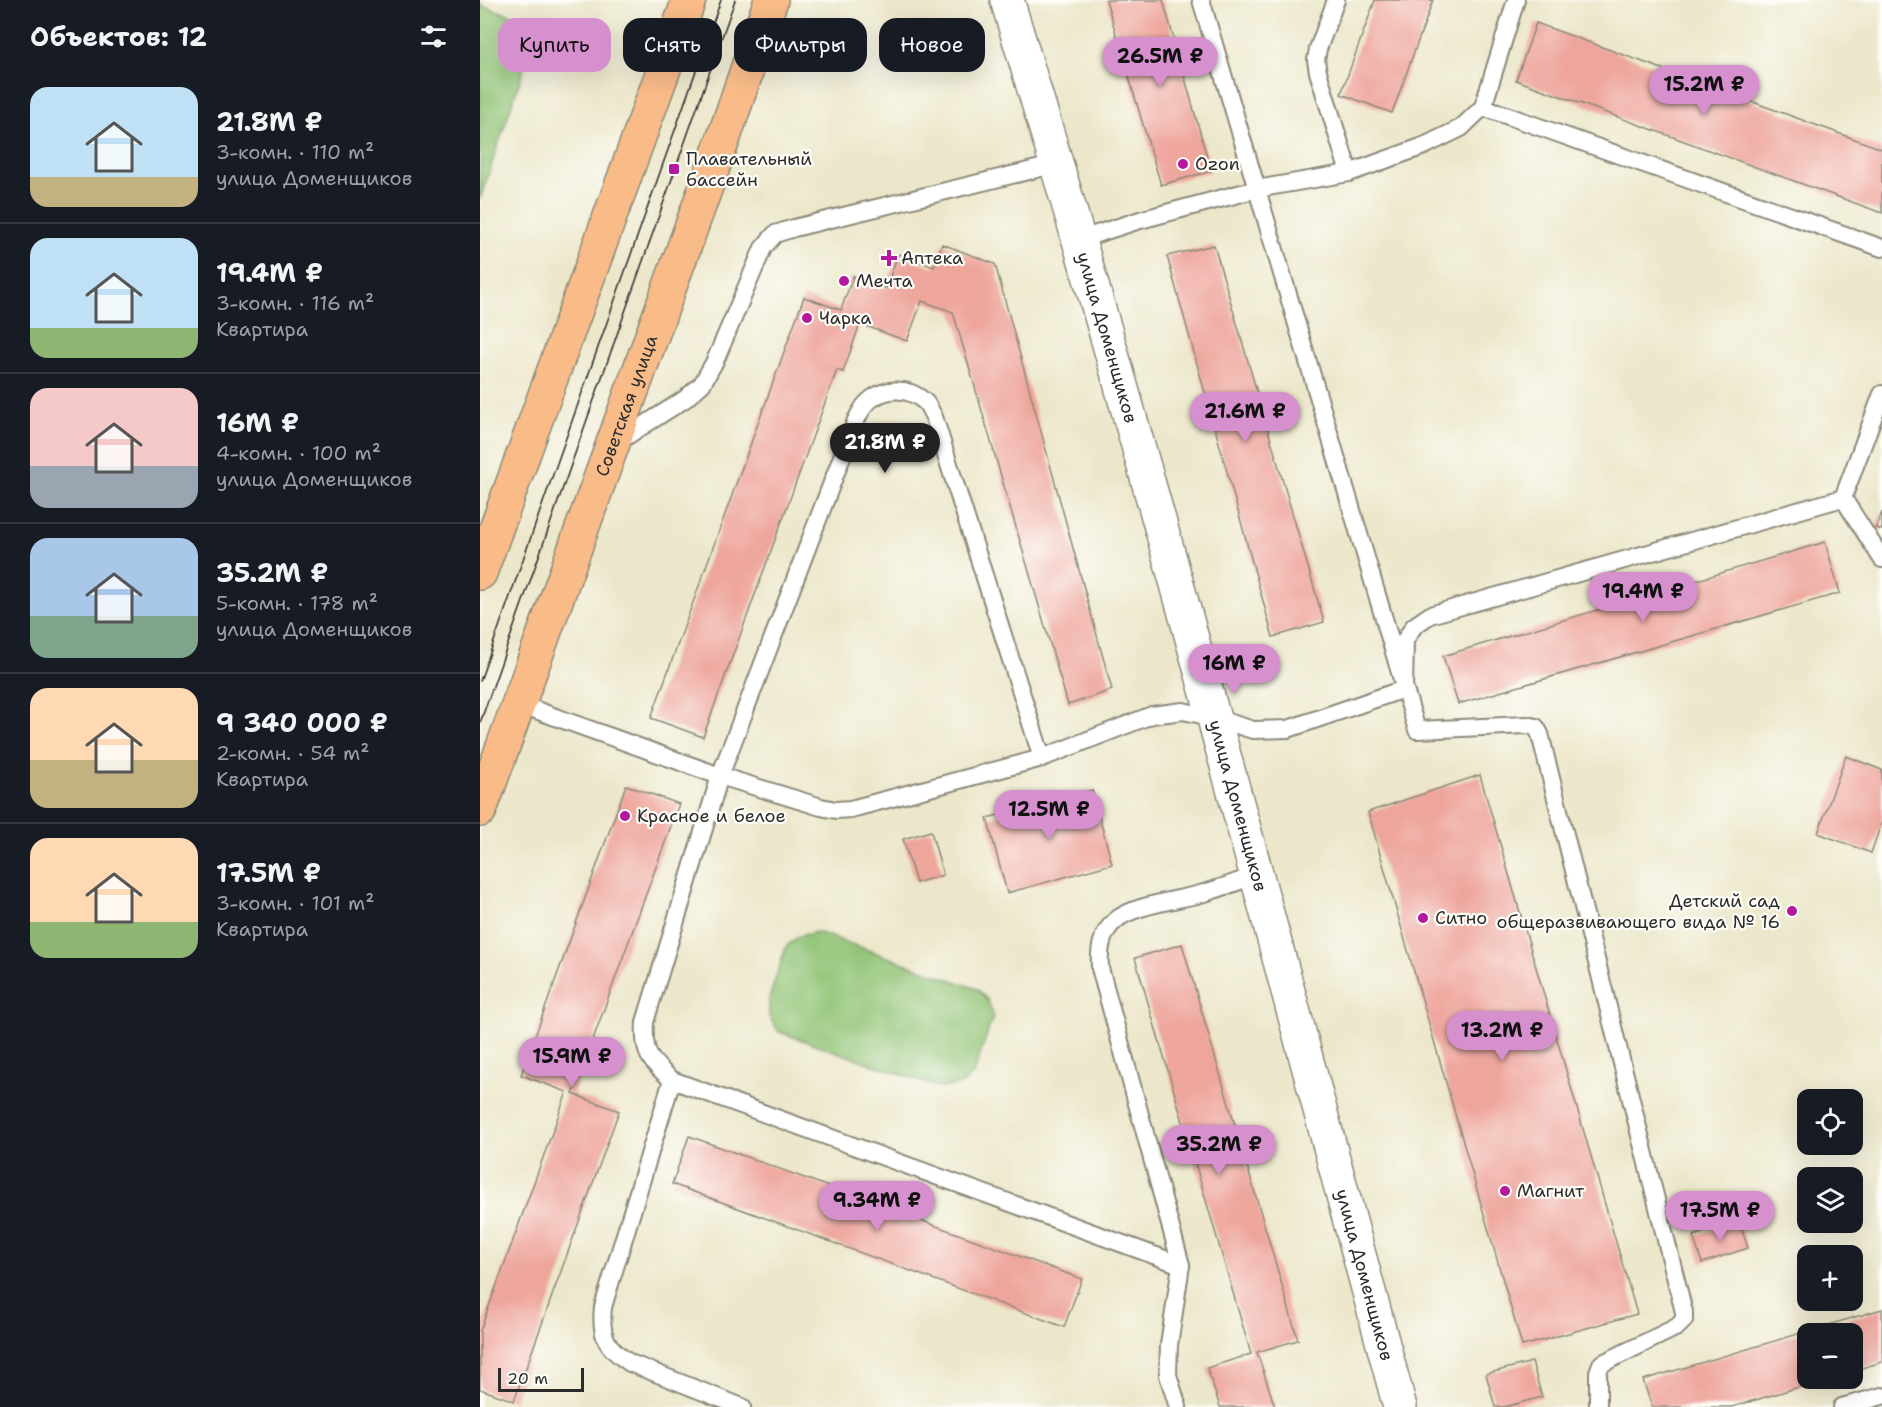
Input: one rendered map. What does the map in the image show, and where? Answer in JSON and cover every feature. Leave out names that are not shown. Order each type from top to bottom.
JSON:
[{"type":"main road","points":[[480,573],[689,0]]},
{"type":"main road","name":"Советская улица","points":[[480,810],[724,137],[771,0]]},
{"type":"street","name":"улица Доменщиков","points":[[1007,0],[1057,164],[1215,718],[1400,1407]]},
{"type":"lane","points":[[1201,0],[1417,730],[1532,725],[1539,730],[1684,1312],[1684,1320],[1677,1327],[1601,1364],[1598,1372],[1598,1407]]},
{"type":"lane","points":[[1336,0],[1316,60],[1349,173]]},
{"type":"lane","points":[[1078,240],[1140,220],[1257,189],[1349,173],[1424,146],[1461,128],[1483,107],[1516,0]]},
{"type":"lane","points":[[1483,107],[1882,248]]},
{"type":"lane","points":[[613,445],[684,399],[702,384],[716,361],[763,248],[775,234],[1057,164]]},
{"type":"lane","points":[[1042,758],[934,417],[927,403],[913,393],[895,389],[877,395],[865,404],[856,420],[720,776],[645,1022],[644,1041],[647,1055],[655,1066],[672,1080],[1181,1265]]},
{"type":"lane","points":[[1843,498],[1882,394]]},
{"type":"lane","points":[[1404,689],[1405,640],[1414,626],[1430,615],[1843,498]]},
{"type":"lane","points":[[1843,498],[1882,559]]},
{"type":"lane","points":[[519,705],[720,776],[836,810],[851,809],[1042,758],[1152,716],[1183,711],[1253,730],[1288,729],[1404,689]]},
{"type":"lane","points":[[1178,1407],[1168,1375],[1169,1345],[1181,1265],[1100,968],[1099,950],[1104,934],[1115,920],[1130,911],[1204,893],[1257,875]]},
{"type":"lane","points":[[672,1080],[603,1307],[601,1324],[605,1341],[616,1354],[630,1363],[742,1407]]},
{"type":"lane","points":[[1842,1407],[1882,1396]]},
{"type":"green space","points":[[480,5],[520,18],[498,18],[498,72],[523,72],[480,199]]},
{"type":"green space","points":[[817,932],[977,989],[988,1001],[993,1016],[974,1073],[962,1084],[941,1088],[779,1032],[769,1016],[769,998],[786,947],[799,936]]},
{"type":"building","points":[[1106,0],[1163,0],[1211,171],[1161,185]]},
{"type":"building","points":[[1375,0],[1433,0],[1392,113],[1341,94]]},
{"type":"building","points":[[1536,23],[1882,149],[1882,213],[1516,80]]},
{"type":"building","points":[[942,244],[995,264],[1112,690],[1068,705],[953,312],[922,301],[907,341],[860,324],[843,372],[837,370],[703,737],[651,718],[804,297],[841,310],[853,276],[886,288],[898,254],[934,267]]},
{"type":"building","points":[[1214,245],[1324,622],[1273,637],[1167,256]]},
{"type":"building","points":[[1882,512],[1882,530],[1876,528]]},
{"type":"building","points":[[1825,542],[1840,593],[1458,704],[1443,656]]},
{"type":"building","points":[[1846,756],[1882,770],[1882,821],[1871,853],[1818,833]]},
{"type":"building","points":[[1480,775],[1637,1314],[1522,1346],[1368,812]]},
{"type":"building","points":[[626,785],[679,804],[573,1094],[619,1111],[514,1401],[480,1389],[480,1331],[567,1092],[521,1075]]},
{"type":"building","points":[[1092,790],[1112,864],[1007,893],[987,818]]},
{"type":"building","points":[[931,831],[943,875],[916,883],[903,839]]},
{"type":"building","points":[[1182,944],[1298,1340],[1257,1352],[1275,1407],[1220,1407],[1207,1368],[1251,1354],[1135,958]]},
{"type":"building","points":[[689,1136],[1082,1279],[1064,1327],[672,1184]]},
{"type":"building","points":[[1739,1221],[1748,1248],[1702,1263],[1693,1236]]},
{"type":"building","points":[[1882,1309],[1882,1362],[1863,1368],[1863,1323],[1835,1323]]},
{"type":"building","points":[[1797,1334],[1797,1388],[1732,1407],[1652,1407],[1643,1380]]},
{"type":"building","points":[[1532,1362],[1542,1397],[1504,1407],[1495,1407],[1486,1374]]},
{"type":"tram line","points":[[480,681],[721,0]]},
{"type":"tram line","points":[[480,723],[735,0]]},
{"type":"place","name":"Ozon","points":[[1183,164]]},
{"type":"place","name":"Плавательный бассейн","points":[[674,169]]},
{"type":"place","name":"Аптека","points":[[889,258]]},
{"type":"place","name":"Мечта","points":[[844,281]]},
{"type":"place","name":"Чарка","points":[[807,318]]},
{"type":"place","name":"Красное и белое","points":[[625,816]]},
{"type":"place","name":"Детский сад общеразвивающего вида № 16","points":[[1792,911]]},
{"type":"place","name":"Ситно","points":[[1423,918]]},
{"type":"place","name":"Магнит","points":[[1505,1191]]}]
